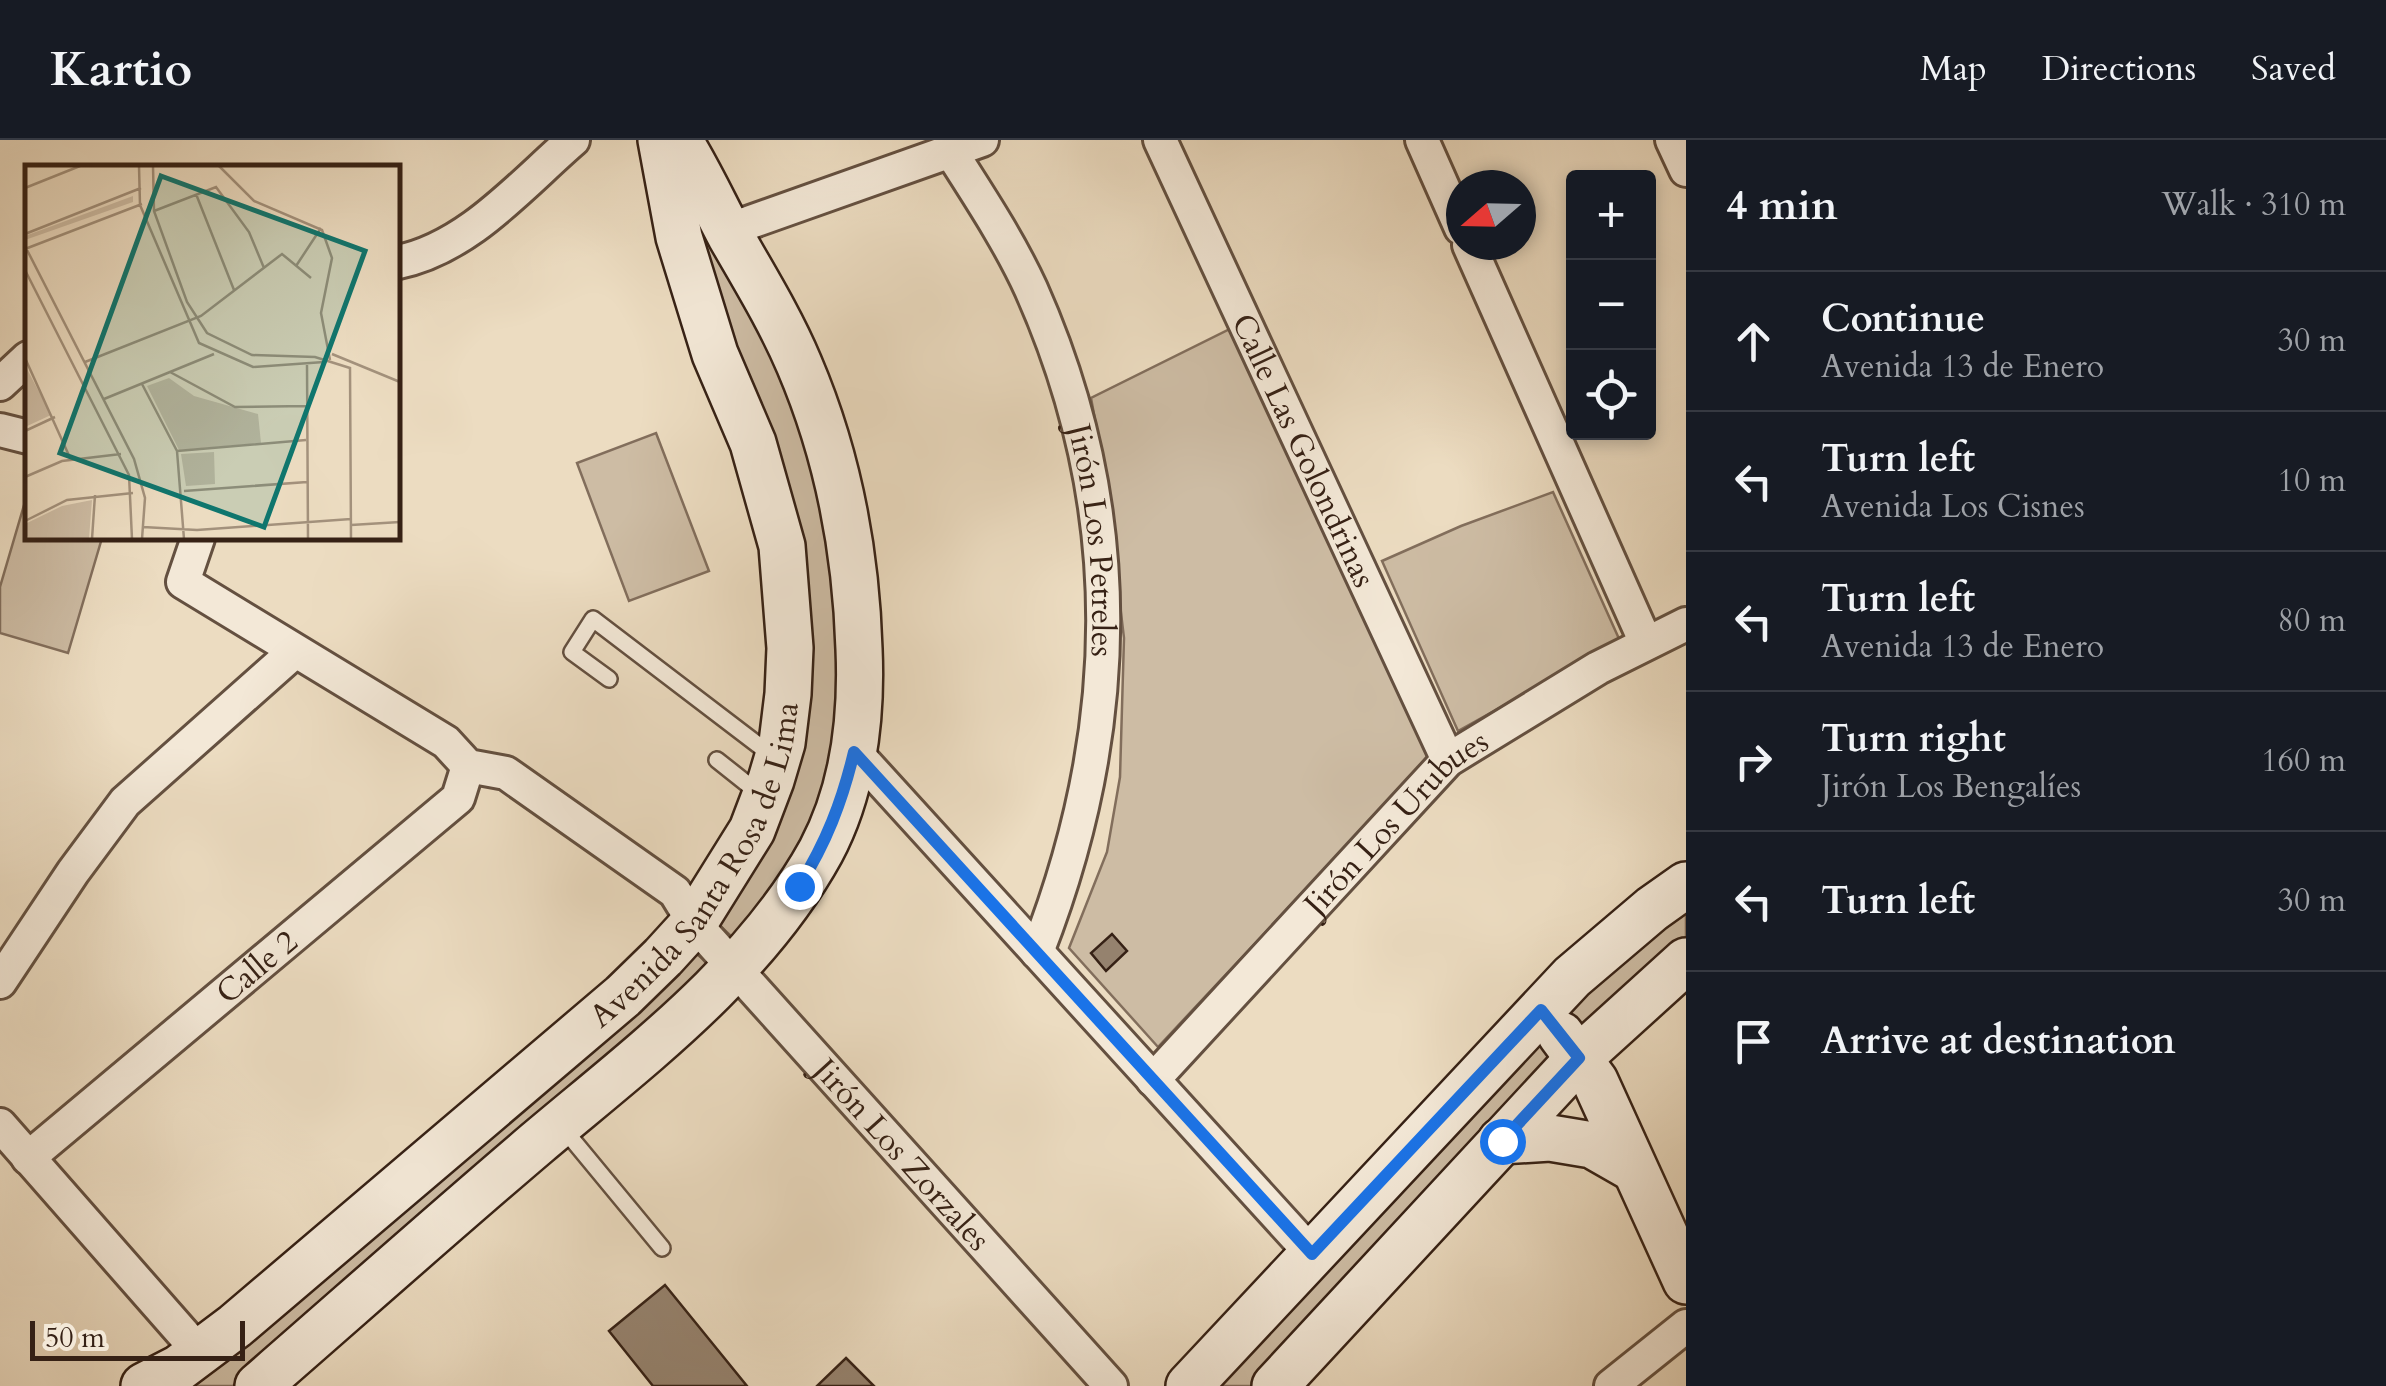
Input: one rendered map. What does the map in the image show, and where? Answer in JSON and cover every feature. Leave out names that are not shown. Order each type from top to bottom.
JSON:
[{"type":"main road","name":"Avenida Santa Rosa de Lima","points":[[144,1386],[201,1354],[623,996],[694,923],[752,830],[771,778],[788,694],[779,642],[782,546],[754,442],[715,354],[687,266],[660,140]]},
{"type":"main road","name":"Avenida Santa Rosa de Lima","points":[[258,1386],[686,1016],[769,928],[821,850],[841,806],[854,752],[860,694],[854,564],[846,512],[818,413],[799,364],[772,306],[678,140]]},
{"type":"main road","points":[[1189,1386],[1572,977],[1686,884]]},
{"type":"main road","points":[[1275,1386],[1579,1058],[1686,961]]},
{"type":"main road","points":[[1541,1010],[1596,1081],[1686,1282]]},
{"type":"main road","points":[[1502,1141],[1550,1138],[1592,1145],[1634,1169]]},
{"type":"street","points":[[400,262],[421,257],[452,242],[573,140]]},
{"type":"street","points":[[728,230],[982,140]]},
{"type":"street","name":"Calle Las Golondrinas","points":[[1160,140],[1448,760]]},
{"type":"street","points":[[1422,140],[1446,194]]},
{"type":"street","points":[[1672,140],[1686,170]]},
{"type":"street","name":"Jirón Los Petreles","points":[[950,152],[994,218],[1030,288],[1059,361],[1084,444],[1098,530],[1104,616],[1101,702],[1092,767],[1061,892],[1037,952]]},
{"type":"street","points":[[1476,260],[1646,643]]},
{"type":"street","points":[[0,384],[25,361]]},
{"type":"street","points":[[0,430],[25,436]]},
{"type":"street","points":[[197,540],[183,582],[446,742],[468,766]]},
{"type":"street","name":"Jirón Los Urubues","points":[[1154,1080],[1448,760],[1598,668],[1686,624]]},
{"type":"street","points":[[0,982],[125,802],[294,652]]},
{"type":"street","points":[[854,752],[1312,1254]]},
{"type":"street","name":"Jirón Los Zorzales","points":[[468,766],[506,773],[675,892],[694,923],[1111,1386]]},
{"type":"street","name":"Calle 2","points":[[28,1158],[458,798],[468,766]]},
{"type":"street","points":[[0,1125],[201,1354]]},
{"type":"street","points":[[1611,1386],[1686,1326]]},
{"type":"lane","points":[[609,680],[572,652],[594,619],[771,778]]},
{"type":"lane","points":[[716,760],[771,778]]},
{"type":"lane","points":[[560,1124],[662,1248]]},
{"type":"shaded area","points":[[666,159],[770,330],[827,481],[847,713],[807,847],[732,937],[717,923],[803,696]]},
{"type":"shaded area","points":[[1240,324],[1436,750],[1158,1047],[1069,948],[1107,852],[1120,777],[1124,638],[1103,463],[1091,398]]},
{"type":"shaded area","points":[[656,433],[709,571],[629,601],[577,463]]},
{"type":"shaded area","points":[[1553,492],[1620,641],[1458,731],[1382,561]]},
{"type":"shaded area","points":[[25,502],[25,540],[101,540],[68,653],[0,633],[0,587]]},
{"type":"shaded area","points":[[1686,899],[1686,946],[1579,1032],[1564,1013]]},
{"type":"shaded area","points":[[691,950],[710,964],[708,979],[233,1386],[180,1386]]},
{"type":"shaded area","points":[[1527,1037],[1558,1050],[1255,1386],[1207,1386]]},
{"type":"building","points":[[1112,934],[1127,951],[1106,971],[1091,953]]},
{"type":"building","points":[[665,1285],[747,1386],[653,1386],[609,1331]]},
{"type":"building","points":[[846,1358],[874,1386],[817,1386]]},
{"type":"route","points":[[799,886],[841,806],[854,752],[1312,1254],[1541,1010],[1579,1058],[1502,1141]]}]
